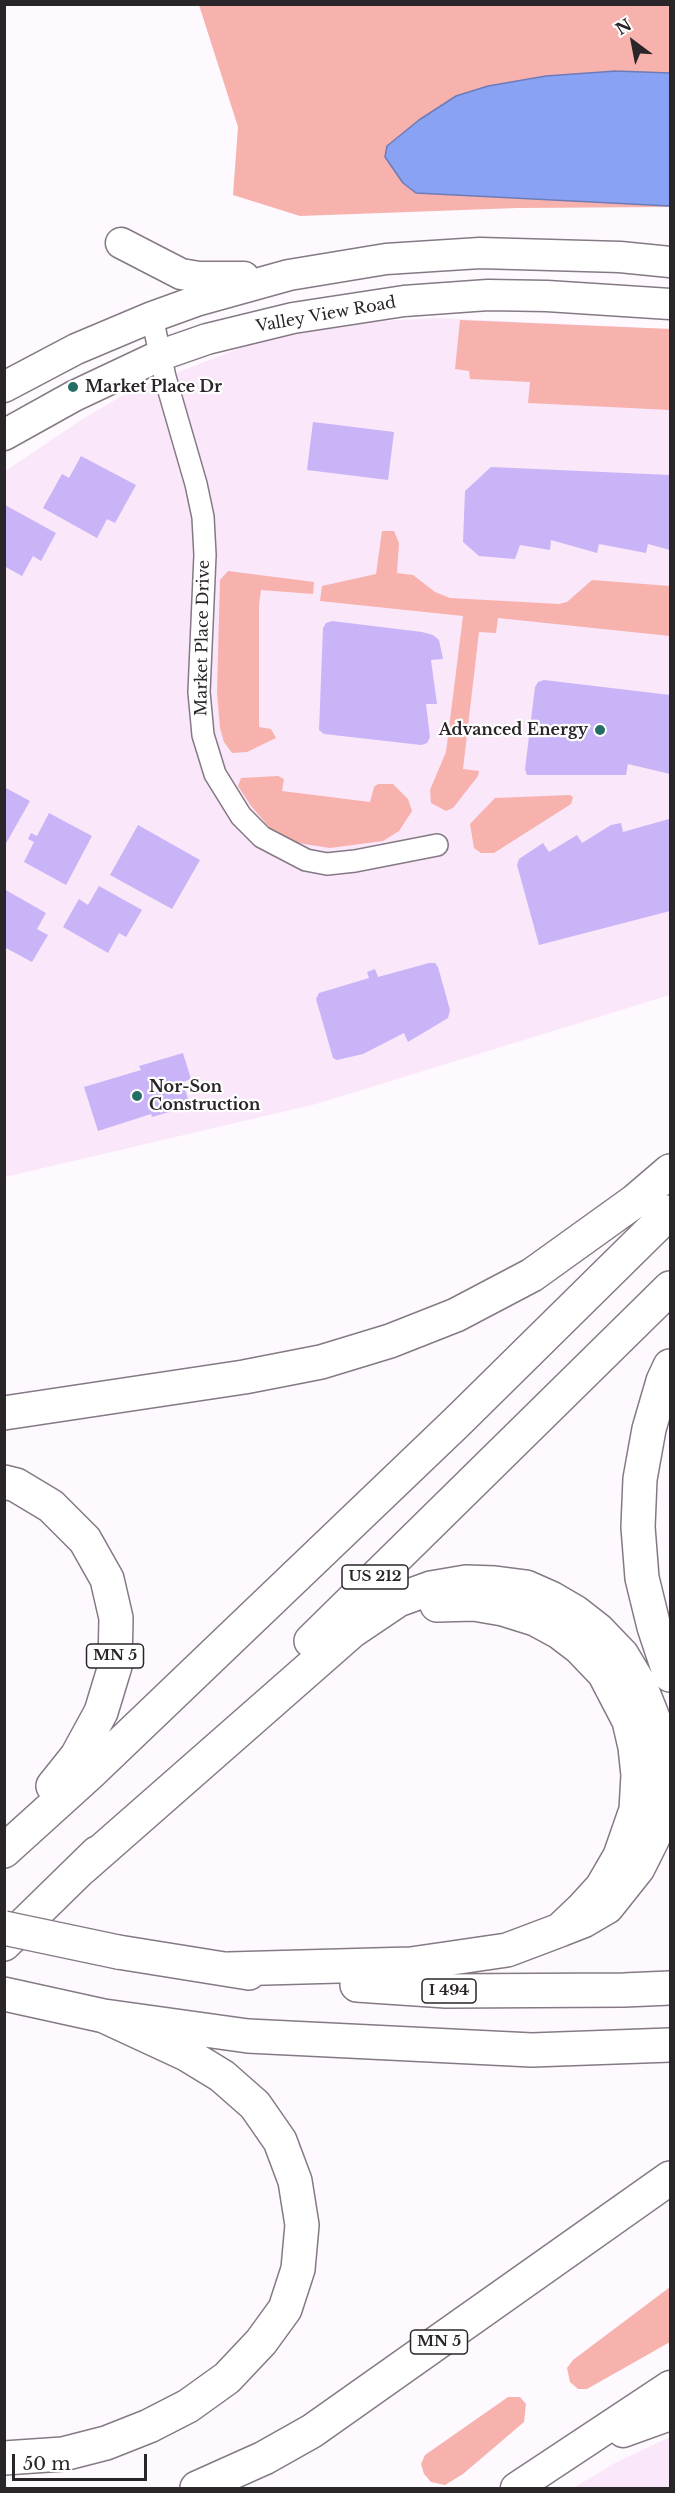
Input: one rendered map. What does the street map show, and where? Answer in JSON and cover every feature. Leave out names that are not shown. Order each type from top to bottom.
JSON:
[{"type":"highway","points":[[4,1413],[244,1377],[321,1362],[390,1341],[456,1314],[532,1275],[635,1201],[670,1171]]},
{"type":"highway","name":"US 212","points":[[4,1851],[90,1774],[458,1421],[670,1212]]},
{"type":"highway","name":"US 212","points":[[4,1944],[670,1288]]},
{"type":"highway","points":[[670,1366],[663,1381],[649,1429],[640,1479],[638,1527],[642,1578],[654,1627],[670,1675]]},
{"type":"highway","name":"MN 5","points":[[4,1482],[16,1485],[51,1506],[85,1540],[107,1579],[116,1618],[115,1666],[101,1712],[77,1756],[4,1846]]},
{"type":"highway","points":[[82,1868],[352,1631],[405,1611],[441,1605],[474,1604],[503,1609],[535,1619],[559,1632],[580,1648],[604,1673],[629,1721],[638,1775],[636,1810],[620,1856],[602,1887],[560,1930],[507,1950],[411,1964],[229,1970]]},
{"type":"highway","name":"I 494","points":[[4,1928],[118,1952],[298,1981],[446,1991],[670,1988]]},
{"type":"highway","points":[[4,1994],[104,2016],[248,2037],[532,2050],[670,2045]]},
{"type":"highway","points":[[4,2458],[63,2454],[106,2443],[149,2426],[188,2406],[227,2378],[261,2342],[285,2309],[298,2269],[302,2225],[295,2181],[280,2141],[255,2105],[222,2076],[186,2054],[104,2016]]},
{"type":"highway","name":"MN 5","points":[[197,2488],[264,2458],[312,2431],[670,2178]]},
{"type":"highway","points":[[246,2488],[320,2449],[670,2202]]},
{"type":"main road","points":[[121,243],[170,270],[186,275],[214,278],[289,275]]},
{"type":"main road","points":[[4,387],[76,349],[152,317],[208,297],[289,275],[386,259],[480,253],[620,257],[670,262]]},
{"type":"main road","name":"Valley View Road","points":[[4,435],[74,396],[161,355],[207,339],[294,318],[404,301],[488,295],[547,296],[670,304]]},
{"type":"main road","points":[[516,2488],[670,2386]]},
{"type":"main road","points":[[578,2448],[670,2415]]},
{"type":"street","name":"Market Place Drive","points":[[152,317],[203,517],[204,555],[199,692],[203,735],[215,774],[241,816],[262,837],[306,860],[327,864],[356,861],[436,845]]},
{"type":"shaded area","points":[[199,5],[670,5],[670,207],[517,208],[300,216],[233,195],[238,127]]},
{"type":"shaded area","points":[[437,318],[670,329],[670,995],[316,1104],[5,1177],[4,472],[81,420],[132,390],[243,347],[306,325]]},
{"type":"shaded area","points":[[460,320],[670,329],[670,410],[528,403],[530,382],[470,379],[469,371],[455,369]]},
{"type":"shaded area","points":[[382,531],[394,531],[399,543],[397,573],[413,575],[435,592],[450,598],[559,604],[567,602],[592,580],[670,586],[670,636],[498,618],[496,633],[479,632],[463,769],[479,771],[478,776],[453,808],[446,811],[431,803],[430,790],[446,752],[463,616],[320,601],[322,586],[376,574]]},
{"type":"shaded area","points":[[228,571],[314,582],[313,594],[261,590],[259,727],[271,729],[276,738],[247,752],[232,753],[224,742],[220,728],[217,692],[220,580]]},
{"type":"shaded area","points":[[278,776],[284,779],[282,791],[370,802],[374,787],[378,784],[393,784],[408,799],[412,811],[399,831],[383,841],[330,848],[298,843],[271,829],[251,806],[238,786],[241,778]]},
{"type":"shaded area","points":[[570,795],[573,797],[571,804],[494,853],[481,853],[474,848],[470,824],[495,798]]},
{"type":"shaded area","points":[[670,2287],[670,2342],[587,2389],[578,2389],[570,2382],[567,2368],[573,2360]]},
{"type":"shaded area","points":[[508,2397],[520,2397],[526,2404],[524,2422],[463,2474],[445,2485],[431,2482],[424,2474],[421,2464],[425,2455]]},
{"type":"shaded area","points":[[670,2437],[670,2488],[573,2488],[617,2462]]},
{"type":"water","points":[[616,71],[670,73],[670,206],[416,193],[403,183],[385,157],[387,146],[419,120],[456,96],[488,86],[546,76]]},
{"type":"building","points":[[313,422],[394,432],[388,480],[307,470]]},
{"type":"building","points":[[81,456],[136,485],[115,523],[107,519],[97,538],[43,508],[62,474],[69,478]]},
{"type":"building","points":[[491,467],[670,475],[670,550],[648,544],[646,553],[599,544],[597,553],[551,540],[550,550],[520,545],[515,559],[479,556],[463,542],[465,491]]},
{"type":"building","points":[[5,505],[56,533],[41,561],[33,556],[22,576],[4,566]]},
{"type":"building","points":[[332,621],[422,632],[433,635],[439,640],[443,659],[431,660],[437,704],[426,704],[430,737],[427,743],[421,745],[324,734],[319,730],[323,628],[326,623]]},
{"type":"building","name":"Advanced Energy","points":[[544,680],[670,695],[670,774],[628,764],[626,775],[527,775],[525,769],[535,687],[538,682]]},
{"type":"building","points":[[4,787],[30,801],[4,847]]},
{"type":"building","points":[[49,813],[92,836],[66,885],[24,862],[34,842],[28,839],[31,833],[37,836]]},
{"type":"building","points":[[669,819],[670,911],[539,945],[517,865],[519,859],[543,843],[549,852],[577,835],[582,843],[611,825],[621,823],[623,832]]},
{"type":"building","points":[[138,825],[200,860],[172,909],[110,875]]},
{"type":"building","points":[[99,886],[142,910],[126,937],[119,933],[108,953],[63,927],[79,899],[88,905]]},
{"type":"building","points":[[4,889],[46,913],[37,929],[48,935],[32,962],[4,947]]},
{"type":"building","points":[[435,963],[438,967],[450,1010],[448,1018],[408,1042],[404,1033],[363,1054],[337,1060],[333,1058],[316,999],[319,993],[369,978],[367,972],[375,969],[378,977]]},
{"type":"building","name":"Nor-Son Construction","points":[[183,1053],[191,1079],[183,1082],[190,1106],[152,1117],[151,1114],[98,1131],[84,1087],[141,1070],[139,1066]]},
{"type":"place","name":"Market Place Dr","points":[[73,387]]},
{"type":"place","name":"Advanced Energy","points":[[600,730]]},
{"type":"place","name":"Nor-Son Construction","points":[[137,1096]]}]
